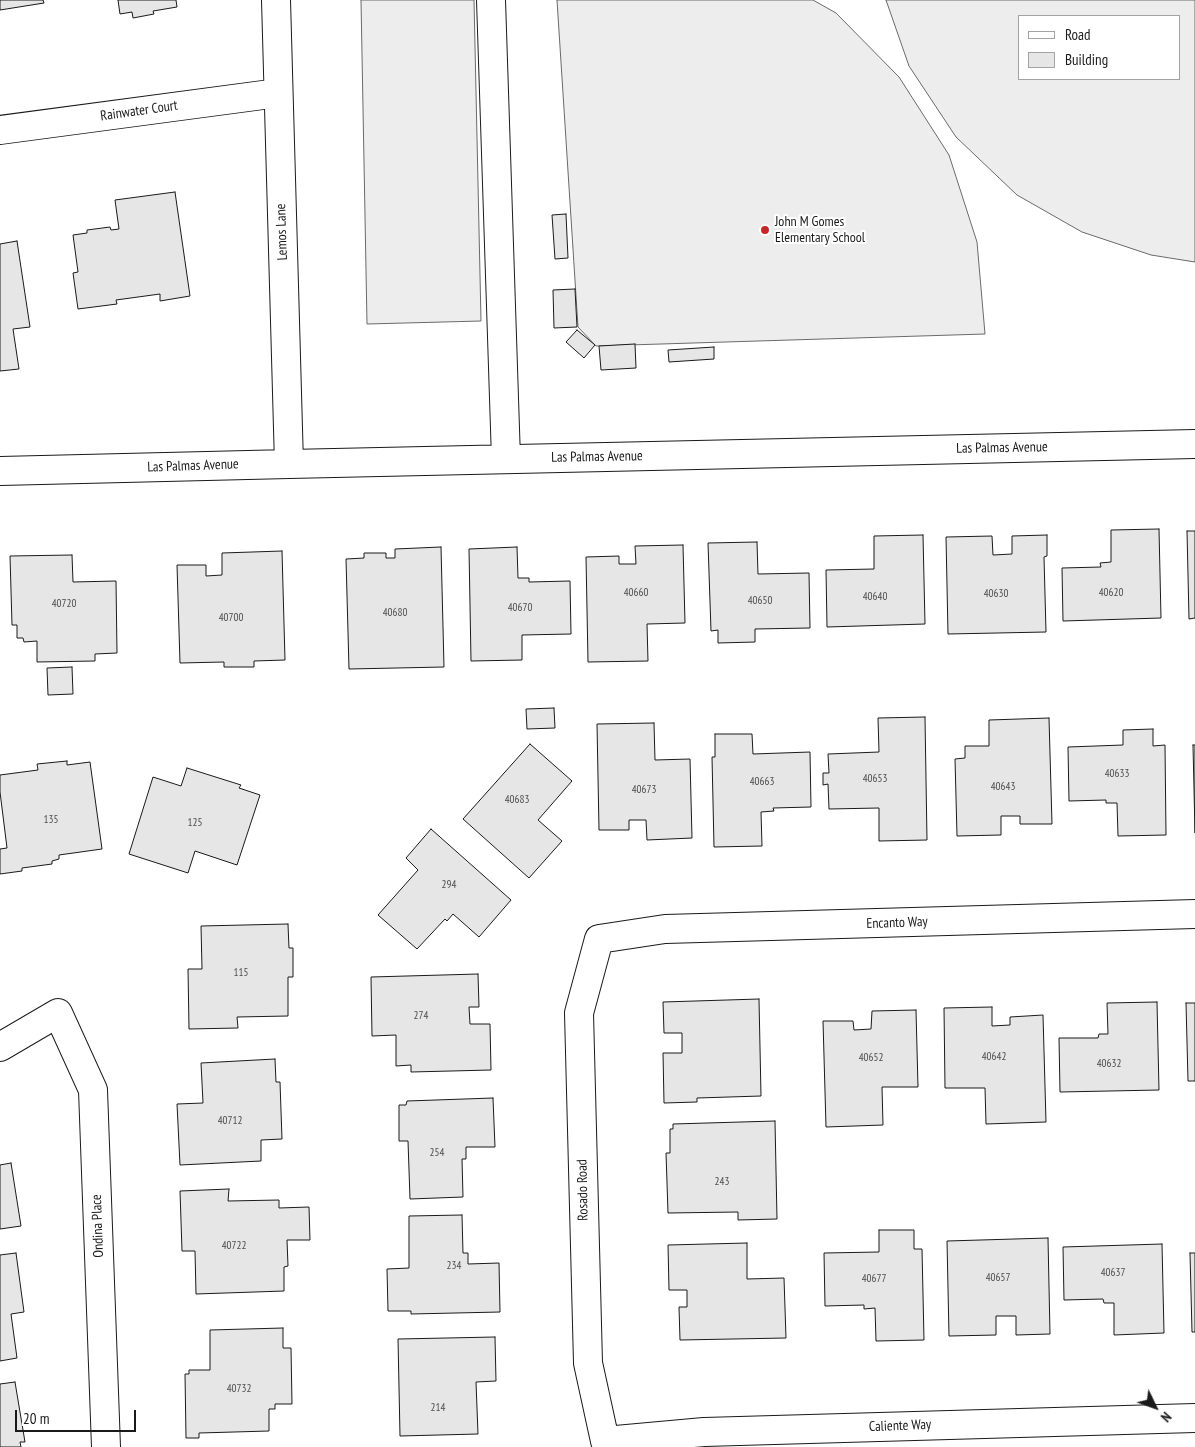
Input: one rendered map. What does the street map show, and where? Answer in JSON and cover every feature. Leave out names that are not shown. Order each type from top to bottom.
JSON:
[{"type":"street","name":"Lemos Lane","points":[[276,0],[288,464]]},
{"type":"street","points":[[492,0],[506,459]]},
{"type":"street","name":"Rainwater Court","points":[[0,130],[278,93]]},
{"type":"street","name":"Las Palmas Avenue","points":[[0,471],[1195,444]]},
{"type":"street","name":"Encanto Way","points":[[599,939],[665,929],[1195,914]]},
{"type":"street","name":"Rosado Road","points":[[599,939],[579,1013],[588,1363],[605,1441]]},
{"type":"street","name":"Ondina Place","points":[[0,1047],[58,1013],[93,1090],[106,1447]]},
{"type":"street","name":"Caliente Way","points":[[605,1441],[704,1432],[1195,1418]]},
{"type":"shaded area","points":[[361,0],[474,0],[481,321],[367,324]]},
{"type":"shaded area","points":[[557,0],[813,0],[836,13],[899,77],[949,155],[977,242],[985,334],[596,346],[578,327]]},
{"type":"shaded area","points":[[886,0],[1195,0],[1195,262],[1151,255],[1082,232],[1017,195],[956,137],[909,66]]},
{"type":"building","points":[[0,0],[43,0],[44,3],[0,10]]},
{"type":"building","points":[[118,0],[176,0],[177,7],[153,11],[154,14],[133,18],[132,12],[120,14]]},
{"type":"building","points":[[175,192],[190,296],[160,301],[160,294],[116,300],[117,304],[78,309],[73,273],[78,272],[73,235],[87,233],[87,230],[110,227],[111,230],[119,229],[115,200]]},
{"type":"building","points":[[566,214],[568,258],[555,259],[552,215]]},
{"type":"building","points":[[17,241],[30,327],[13,329],[19,369],[0,371],[0,244]]},
{"type":"building","points":[[575,289],[577,327],[554,328],[553,290]]},
{"type":"building","points":[[577,330],[595,345],[584,358],[566,342]]},
{"type":"building","points":[[635,344],[636,368],[601,370],[599,346]]},
{"type":"building","points":[[714,347],[714,359],[669,362],[668,350]]},
{"type":"building","points":[[1159,529],[1161,618],[1063,621],[1062,568],[1101,567],[1100,563],[1111,562],[1111,530]]},
{"type":"building","points":[[1187,531],[1195,531],[1195,618],[1189,619]]},
{"type":"building","points":[[923,535],[925,624],[827,627],[826,570],[874,569],[874,536]]},
{"type":"building","points":[[1047,535],[1047,556],[1044,557],[1046,632],[948,634],[946,537],[992,536],[993,555],[1012,554],[1012,536]]},
{"type":"building","points":[[757,542],[758,574],[809,573],[810,628],[755,629],[755,642],[718,643],[718,630],[711,631],[708,543]]},
{"type":"building","points":[[683,545],[685,623],[647,624],[648,661],[588,662],[586,557],[619,556],[619,564],[636,564],[635,546]]},
{"type":"building","points":[[441,547],[444,667],[349,669],[346,559],[364,558],[364,553],[386,553],[386,558],[395,558],[395,549]]},
{"type":"building","points":[[517,547],[518,578],[529,578],[529,582],[570,581],[571,634],[522,635],[522,660],[471,661],[469,549]]},
{"type":"building","points":[[282,551],[285,660],[254,661],[254,667],[224,667],[224,662],[180,663],[177,565],[206,565],[206,576],[222,575],[222,553]]},
{"type":"building","points":[[72,555],[73,582],[116,581],[117,653],[95,654],[95,661],[37,662],[37,641],[24,642],[23,638],[17,638],[17,625],[12,625],[10,556]]},
{"type":"building","points":[[72,667],[73,694],[48,695],[47,668]]},
{"type":"building","points":[[554,708],[555,728],[527,729],[526,709]]},
{"type":"building","points":[[925,717],[927,840],[879,841],[879,808],[829,809],[828,784],[823,785],[823,773],[829,773],[828,754],[879,752],[878,718]]},
{"type":"building","points":[[1049,718],[1052,824],[1020,824],[1020,816],[1001,816],[1001,835],[957,836],[955,759],[965,758],[965,746],[989,746],[989,720]]},
{"type":"building","points":[[654,723],[655,760],[690,759],[692,838],[647,840],[646,820],[629,820],[629,830],[599,830],[597,724]]},
{"type":"building","points":[[1153,729],[1153,746],[1165,745],[1166,835],[1118,836],[1117,803],[1106,803],[1106,800],[1069,801],[1068,747],[1123,745],[1123,730]]},
{"type":"building","points":[[715,734],[752,734],[753,754],[810,752],[811,807],[773,808],[774,811],[761,812],[762,846],[714,847],[712,757],[715,757]]},
{"type":"building","points":[[530,744],[572,781],[538,820],[562,841],[529,878],[463,819]]},
{"type":"building","points":[[1193,745],[1195,745],[1195,833]]},
{"type":"building","points":[[67,761],[67,765],[90,762],[102,849],[59,855],[59,859],[52,861],[52,864],[22,868],[22,871],[0,874],[0,849],[7,848],[0,792],[0,775],[38,770],[37,764]]},
{"type":"building","points":[[187,768],[241,785],[239,788],[260,795],[237,865],[195,851],[188,873],[129,854],[153,777],[181,786]]},
{"type":"building","points":[[431,829],[511,900],[479,937],[453,914],[447,921],[445,919],[417,949],[378,915],[418,870],[406,858]]},
{"type":"building","points":[[288,924],[289,948],[293,948],[293,977],[288,977],[288,1016],[237,1017],[238,1028],[189,1029],[188,969],[202,969],[201,926]]},
{"type":"building","points":[[478,974],[479,1007],[469,1007],[470,1024],[490,1024],[491,1070],[411,1072],[411,1065],[396,1066],[396,1035],[372,1036],[371,977]]},
{"type":"building","points":[[759,999],[761,1096],[697,1098],[697,1102],[664,1103],[663,1053],[682,1053],[682,1033],[664,1033],[663,1002]]},
{"type":"building","points":[[1157,1002],[1159,1090],[1060,1092],[1059,1038],[1098,1038],[1099,1034],[1108,1034],[1107,1003]]},
{"type":"building","points":[[1186,1003],[1195,1003],[1195,1081],[1188,1081]]},
{"type":"building","points":[[992,1007],[992,1026],[1010,1025],[1010,1017],[1043,1015],[1046,1122],[986,1124],[985,1088],[945,1088],[944,1008]]},
{"type":"building","points":[[916,1010],[918,1087],[882,1087],[883,1125],[826,1127],[823,1021],[853,1021],[854,1030],[871,1029],[872,1011]]},
{"type":"building","points":[[275,1059],[276,1082],[280,1082],[282,1139],[261,1140],[261,1161],[180,1165],[177,1104],[203,1103],[201,1063]]},
{"type":"building","points":[[493,1098],[495,1147],[466,1147],[466,1159],[462,1159],[463,1197],[410,1199],[408,1141],[399,1141],[399,1105],[406,1105],[407,1101]]},
{"type":"building","points":[[775,1121],[777,1219],[738,1220],[738,1212],[668,1213],[666,1153],[670,1153],[670,1129],[673,1129],[673,1124]]},
{"type":"building","points":[[11,1163],[21,1226],[0,1229],[0,1165]]},
{"type":"building","points":[[229,1189],[228,1201],[279,1200],[279,1208],[309,1207],[310,1240],[287,1240],[288,1266],[284,1267],[284,1291],[196,1294],[195,1251],[182,1251],[180,1191]]},
{"type":"building","points":[[462,1215],[463,1253],[468,1253],[468,1264],[499,1263],[500,1312],[411,1314],[411,1311],[388,1311],[387,1269],[409,1268],[409,1216]]},
{"type":"building","points":[[879,1230],[914,1230],[914,1249],[922,1249],[924,1340],[876,1341],[875,1308],[864,1309],[864,1305],[825,1306],[824,1253],[879,1252]]},
{"type":"building","points":[[1048,1238],[1050,1334],[1016,1335],[1016,1316],[996,1316],[996,1335],[949,1336],[947,1241]]},
{"type":"building","points":[[747,1243],[747,1279],[784,1278],[786,1338],[680,1340],[679,1307],[687,1307],[687,1290],[669,1290],[668,1245]]},
{"type":"building","points":[[1162,1244],[1164,1333],[1114,1335],[1114,1303],[1104,1303],[1103,1299],[1064,1300],[1063,1247]]},
{"type":"building","points":[[16,1253],[24,1312],[11,1314],[17,1358],[0,1361],[0,1255]]},
{"type":"building","points":[[1190,1253],[1195,1253],[1195,1332],[1192,1332]]},
{"type":"building","points":[[283,1328],[283,1348],[291,1348],[292,1404],[275,1404],[275,1409],[269,1409],[269,1431],[199,1433],[199,1438],[186,1438],[185,1374],[189,1374],[189,1370],[210,1370],[210,1330]]},
{"type":"building","points":[[495,1337],[496,1381],[476,1382],[478,1434],[400,1436],[398,1339]]},
{"type":"building","points":[[15,1382],[25,1442],[20,1442],[21,1447],[0,1447],[0,1384]]},
{"type":"place","name":"John M Gomes Elementary School","points":[[765,230]]}]
